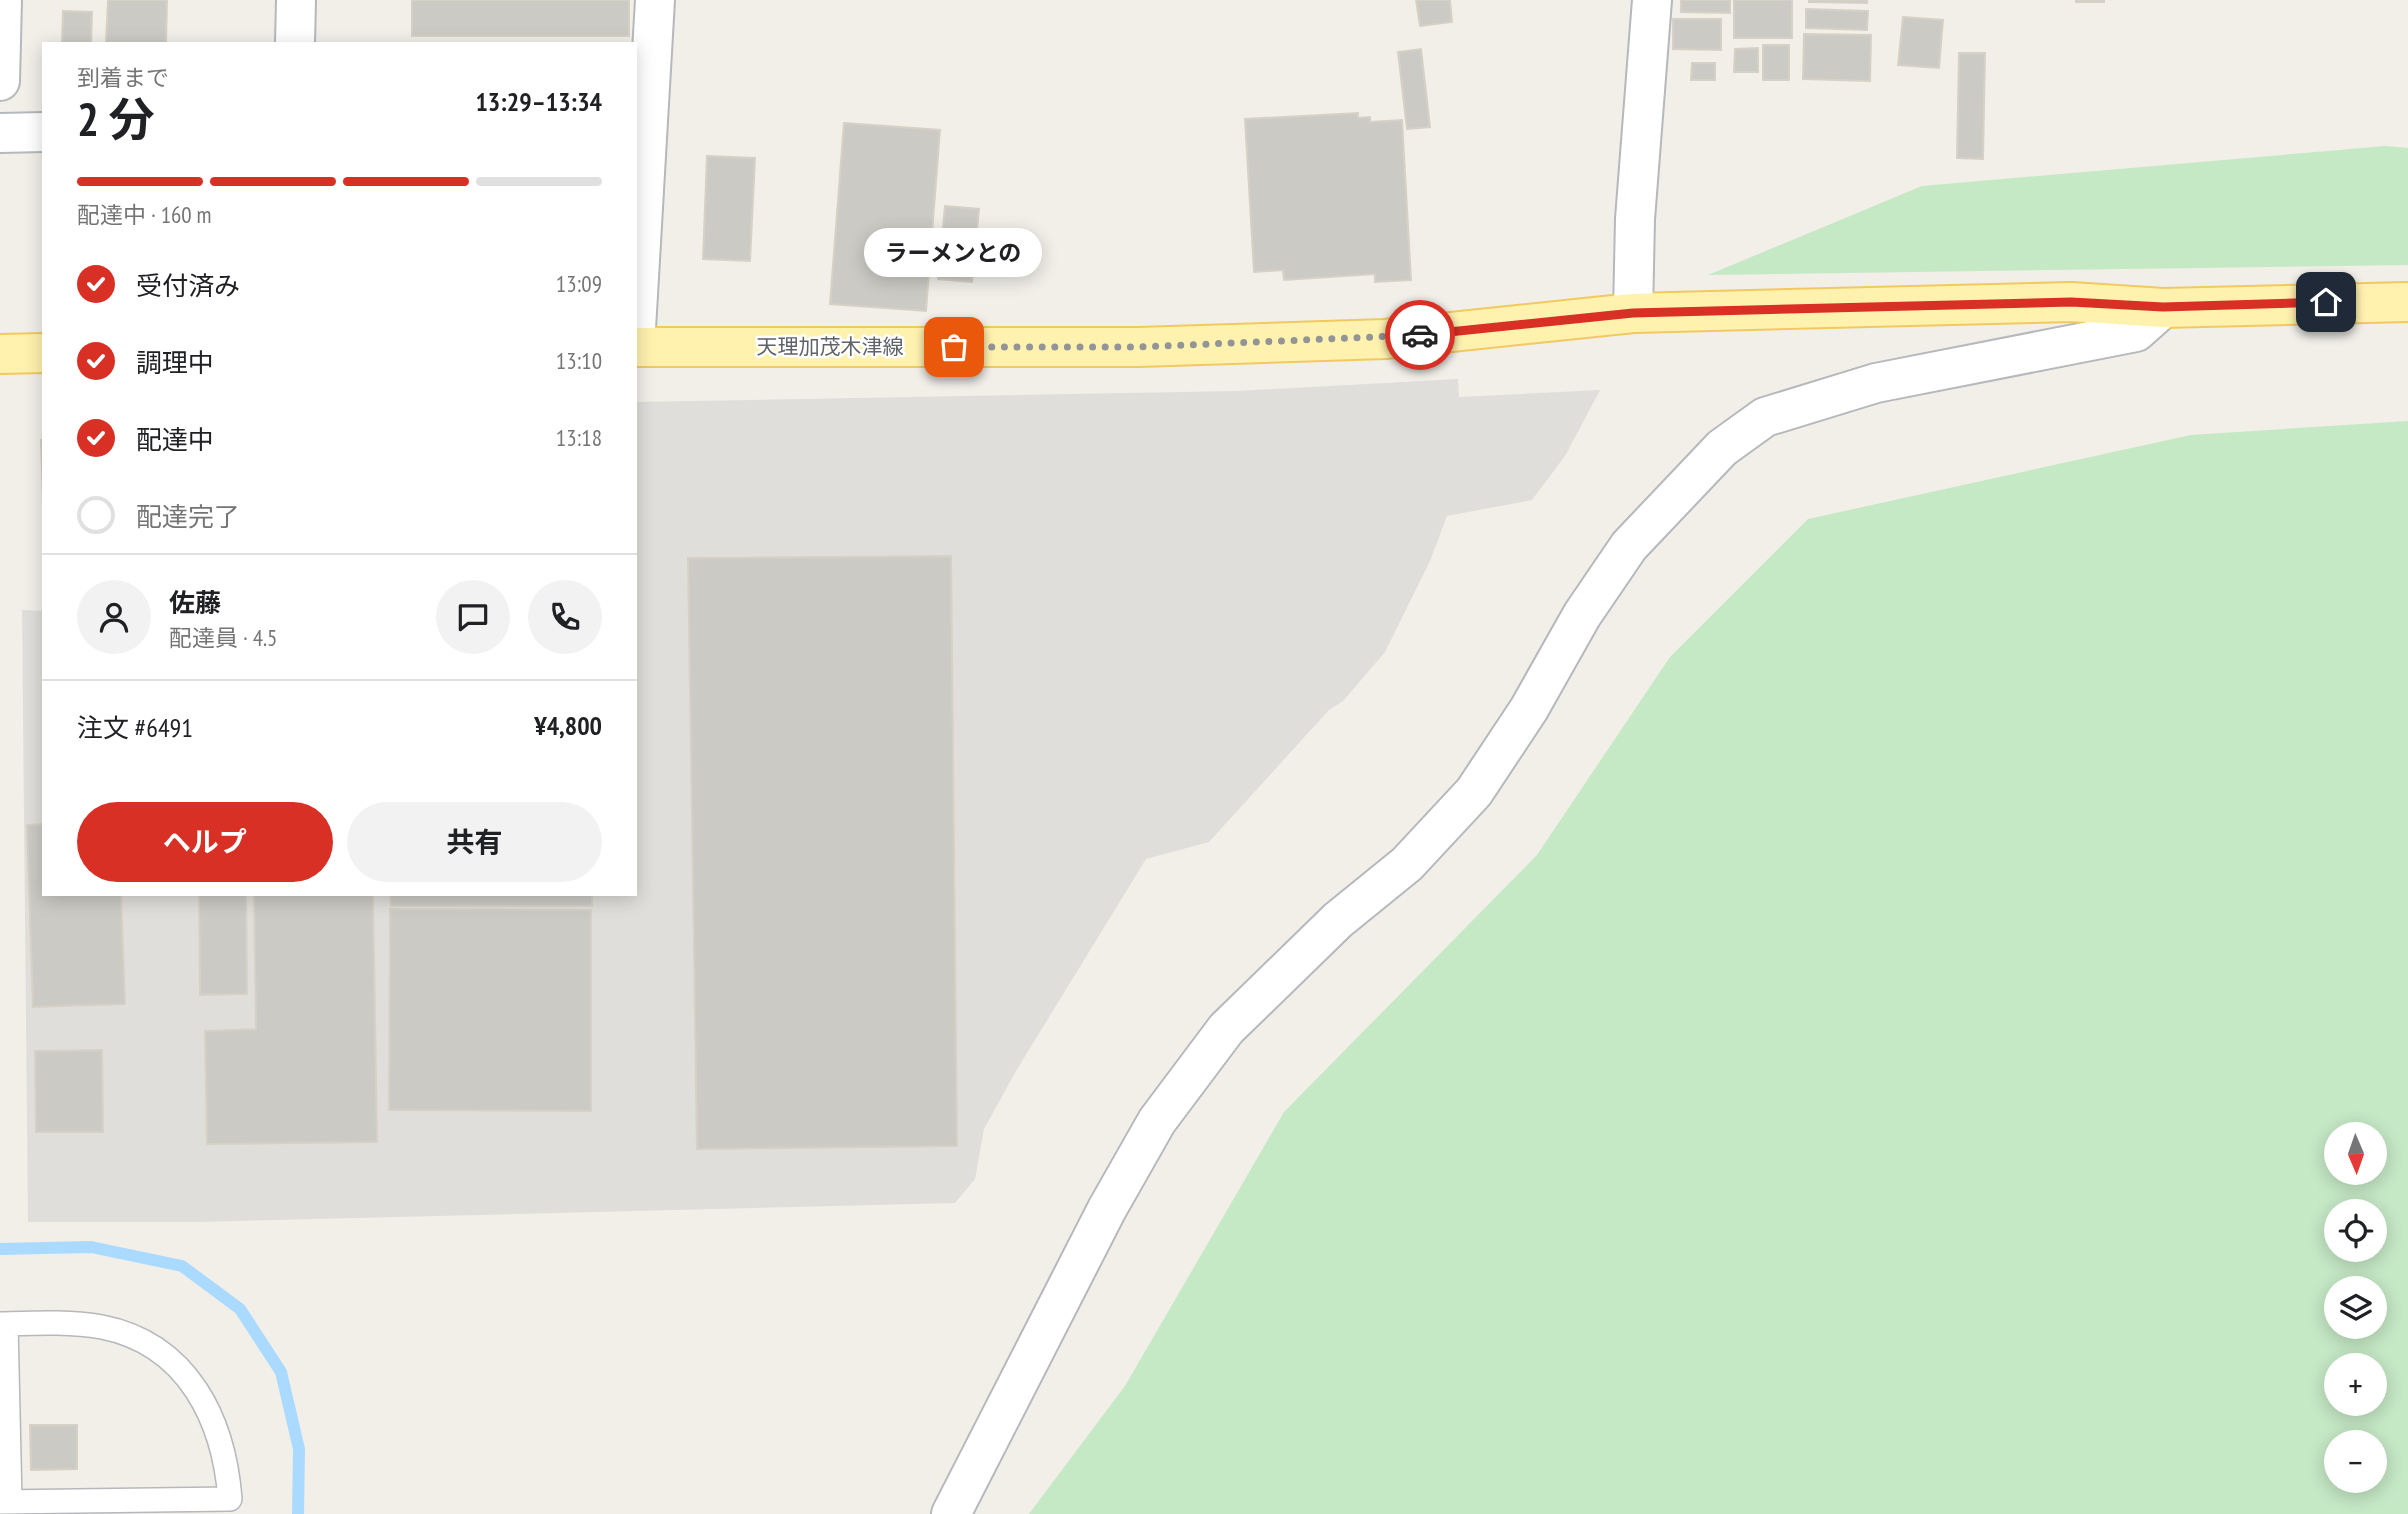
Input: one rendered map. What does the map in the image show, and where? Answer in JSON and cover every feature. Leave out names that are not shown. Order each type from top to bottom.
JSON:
[{"type":"main road","name":"天理加茂木津線","points":[[637,347],[1139,347],[1371,340],[1633,313],[2071,302],[2163,307],[2408,302]]},
{"type":"main road","points":[[0,354],[42,353]]},
{"type":"street","points":[[295,42],[296,0]]},
{"type":"street","points":[[637,284],[643,61],[655,0]]},
{"type":"street","points":[[1633,313],[1635,219],[1652,0]]},
{"type":"street","points":[[0,81],[1,8]]},
{"type":"street","points":[[0,133],[42,132]]},
{"type":"street","points":[[951,1514],[1107,1209],[1157,1121],[1226,1029],[1338,920],[1407,864],[1474,792],[1529,709],[1582,615],[1629,546],[1722,448],[1765,417],[1875,383],[2137,332],[2163,307]]},
{"type":"lane","points":[[76,1323],[106,1328],[134,1338],[160,1353],[200,1394],[214,1417],[225,1455],[230,1506],[5,1502],[3,1324],[76,1323]]},
{"type":"shaded area","points":[[1458,379],[1459,397],[1600,390],[1565,456],[1532,500],[1447,516],[1430,561],[1385,652],[1343,701],[1329,710],[1209,842],[1146,859],[1016,1071],[984,1129],[975,1179],[955,1203],[198,1222],[28,1222],[22,610],[42,611],[42,896],[637,896],[637,402],[1237,391]]},
{"type":"green space","points":[[2386,146],[2408,148],[2408,265],[1708,275],[1922,186]]},
{"type":"green space","points":[[2408,421],[2408,1514],[1029,1514],[1125,1386],[1284,1112],[1537,855],[1670,657],[1808,519],[2191,435]]},
{"type":"building","points":[[108,0],[167,0],[166,42],[106,42]]},
{"type":"building","points":[[412,0],[629,0],[629,36],[412,36]]},
{"type":"building","points":[[1416,0],[1450,0],[1452,22],[1420,26]]},
{"type":"building","points":[[1681,0],[1730,0],[1730,13],[1681,12]]},
{"type":"building","points":[[1734,0],[1792,0],[1792,38],[1734,38]]},
{"type":"building","points":[[1867,0],[1867,3],[1809,2]]},
{"type":"building","points":[[2104,0],[2104,2],[2076,2]]},
{"type":"building","points":[[1806,9],[1868,11],[1867,30],[1806,28]]},
{"type":"building","points":[[63,11],[92,12],[91,42],[62,42]]},
{"type":"building","points":[[1903,17],[1943,20],[1939,68],[1898,65]]},
{"type":"building","points":[[1673,19],[1721,19],[1721,50],[1673,49]]},
{"type":"building","points":[[1804,34],[1871,35],[1870,81],[1803,79]]},
{"type":"building","points":[[1763,45],[1789,45],[1789,80],[1763,80]]},
{"type":"building","points":[[1758,48],[1758,72],[1734,72],[1735,49]]},
{"type":"building","points":[[1421,49],[1430,127],[1407,129],[1398,52]]},
{"type":"building","points":[[1959,53],[1985,53],[1983,159],[1957,158]]},
{"type":"building","points":[[1692,63],[1715,63],[1715,80],[1691,80]]},
{"type":"building","points":[[1358,113],[1358,118],[1370,117],[1370,122],[1402,120],[1411,280],[1375,282],[1375,274],[1284,280],[1283,270],[1254,272],[1245,119]]},
{"type":"building","points":[[844,123],[940,130],[926,311],[830,304]]},
{"type":"building","points":[[707,156],[755,158],[750,261],[703,259]]},
{"type":"building","points":[[945,206],[979,209],[972,282],[938,279]]},
{"type":"building","points":[[951,556],[957,1146],[697,1149],[688,558]]},
{"type":"building","points":[[42,824],[42,896],[121,896],[125,1004],[33,1007],[27,825]]},
{"type":"building","points":[[199,896],[246,896],[247,994],[200,995]]},
{"type":"building","points":[[254,896],[373,896],[377,1142],[207,1144],[205,1031],[256,1029]]},
{"type":"building","points":[[390,896],[592,896],[592,906],[391,906]]},
{"type":"building","points":[[390,909],[591,910],[591,1111],[389,1110]]},
{"type":"building","points":[[102,1050],[103,1132],[36,1132],[35,1051]]},
{"type":"building","points":[[30,1425],[77,1425],[77,1469],[31,1470]]},
{"type":"waterway","points":[[0,1249],[91,1247],[182,1266],[240,1309],[281,1372],[299,1449],[298,1514]]},
{"type":"way so far","points":[[954,347],[1139,347],[1385,339],[1420,335]]},
{"type":"place","name":"ラーメンとの","points":[[954,347]]},
{"type":"route","points":[[1420,335],[1633,313],[2071,302],[2163,307],[2326,302]]}]
